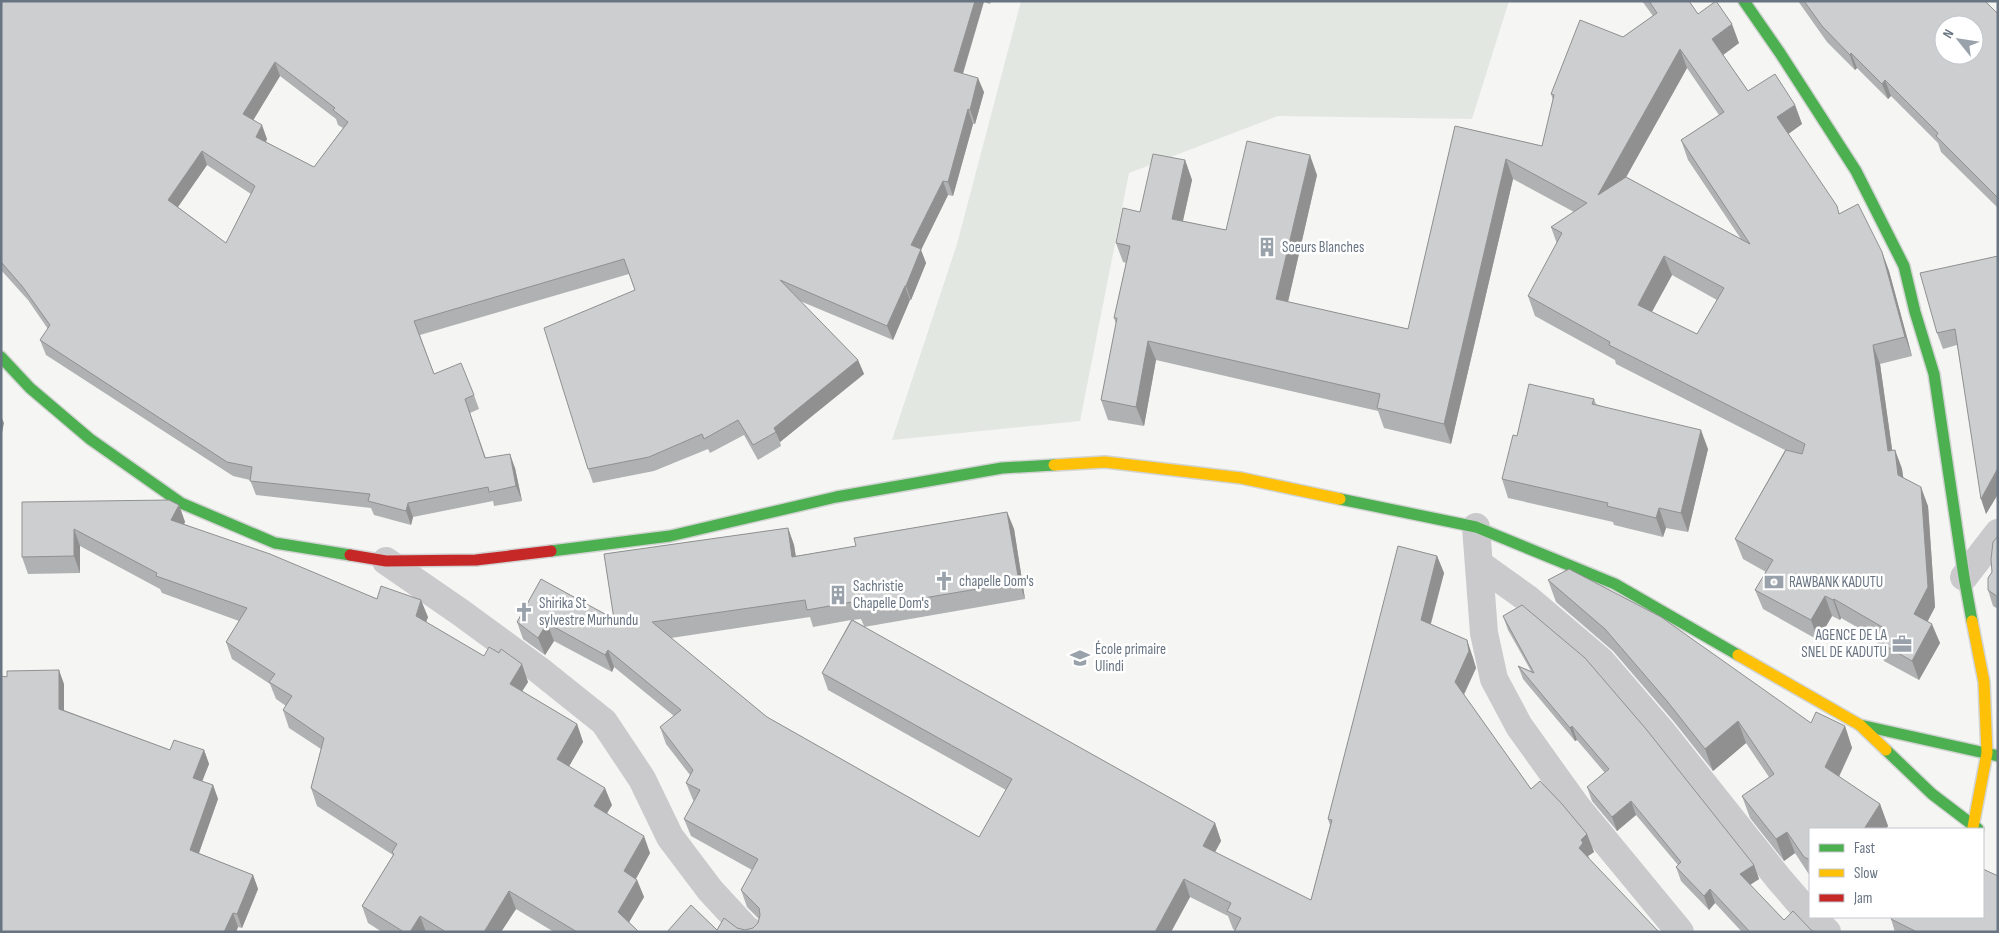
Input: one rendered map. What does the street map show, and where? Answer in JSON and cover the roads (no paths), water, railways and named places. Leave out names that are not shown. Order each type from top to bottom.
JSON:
[{"type":"street","points":[[1744,1],[1856,171],[1904,266],[1915,312],[1934,374],[1964,577],[1991,678],[1992,755],[1981,828]]},
{"type":"street","points":[[1,357],[30,388],[90,440],[181,503],[275,543],[386,561],[476,560],[670,536],[836,497],[1002,468],[1105,462],[1241,478],[1476,527],[1615,584],[1860,725],[1932,794],[1977,828]]},
{"type":"street","points":[[1476,527],[1484,633],[1494,679],[1519,726],[1577,807],[1680,932]]},
{"type":"street","points":[[1964,577],[1998,533]]},
{"type":"street","points":[[386,561],[531,664],[604,722],[642,780],[670,838],[710,890],[751,932]]},
{"type":"street","points":[[1479,564],[1528,598],[1601,661],[1663,733],[1779,879],[1809,914]]},
{"type":"street","points":[[1860,725],[1992,755]]},
{"type":"street","points":[[1813,918],[1827,932]]},
{"type":"place","name":"Soeurs Blanches","points":[[1267,247]]},
{"type":"place","name":"chapelle Dom's","points":[[944,581]]},
{"type":"place","name":"RAWBANK KADUTU","points":[[1774,582]]},
{"type":"place","name":"Sachristie Chapelle Dom's","points":[[838,595]]},
{"type":"place","name":"Shirika St sylvestre Murhundu","points":[[524,612]]},
{"type":"place","name":"AGENCE DE LA SNEL DE KADUTU","points":[[1902,644]]},
{"type":"place","name":"École primaire Ulindi","points":[[1080,658]]}]
